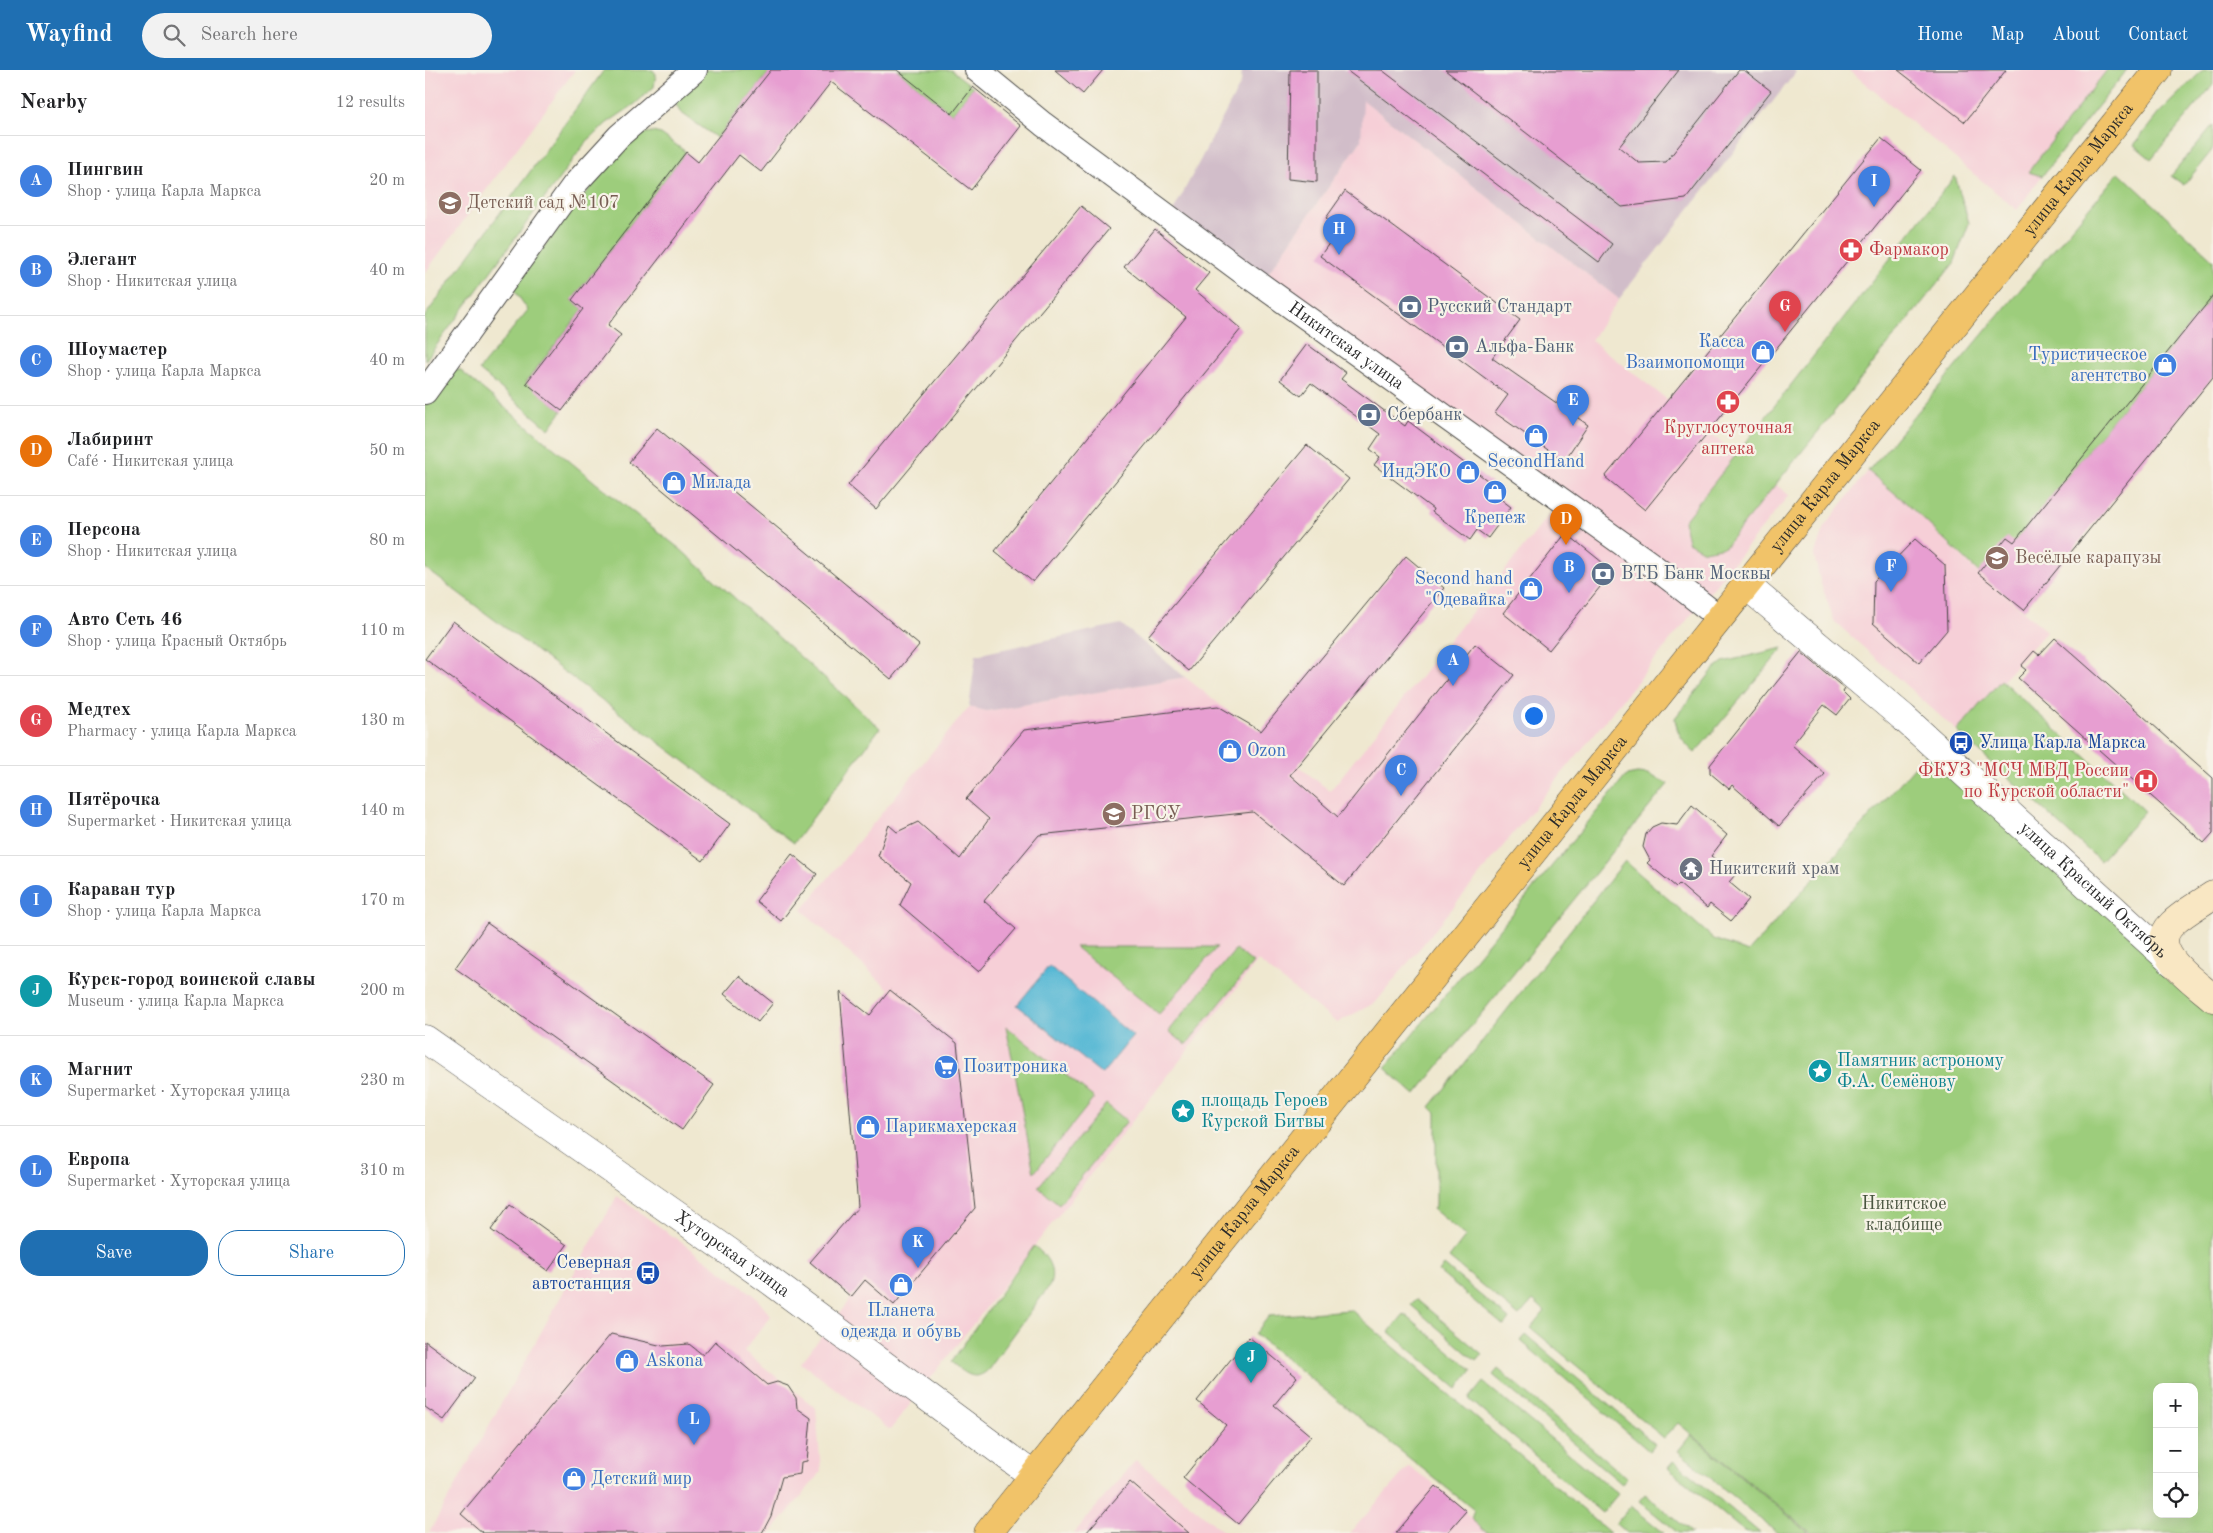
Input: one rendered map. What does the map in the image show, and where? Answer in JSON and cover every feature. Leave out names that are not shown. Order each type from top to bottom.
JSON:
[{"type":"main road","name":"улица Карла Маркса","points":[[988,1533],[2158,70]]},
{"type":"main road","points":[[2173,963],[2164,946],[2165,932],[2173,923],[2213,895]]},
{"type":"main road","name":"улица Красный Октябрь","points":[[2173,963],[2213,998]]},
{"type":"street","points":[[425,392],[574,185],[619,136],[695,70]]},
{"type":"street","name":"Никитская улица","points":[[977,70],[1043,124],[1240,270],[1648,562],[1720,618]]},
{"type":"street","name":"улица Красный Октябрь","points":[[1747,586],[1904,718],[2173,963]]},
{"type":"street","name":"Хуторская улица","points":[[425,1039],[768,1279],[1034,1476]]},
{"type":"shaded area","name":"Детский сад №107","points":[[425,70],[575,70],[425,273]]},
{"type":"shaded area","points":[[1242,70],[1794,70],[1796,72],[1619,299],[1363,100],[1361,141],[1257,289],[1168,221],[1241,83]]},
{"type":"shaded area","points":[[1849,70],[2127,70],[2017,210]]},
{"type":"shaded area","points":[[1362,99],[1619,299],[1591,340],[1789,495],[1376,1002],[1337,1023],[1258,961],[890,1430],[801,1363],[865,1280],[870,1015],[890,990],[802,910],[969,707],[987,711],[1185,677],[1330,791],[1553,510],[1257,289],[1361,141]]},
{"type":"shaded area","points":[[1868,471],[1903,500],[1978,573],[2047,631],[1957,731],[1834,621],[1821,584],[1814,556],[1824,527]]},
{"type":"shaded area","points":[[1121,624],[1185,677],[987,711],[969,707],[976,655]]},
{"type":"shaded area","points":[[617,1196],[753,1294],[771,1316],[744,1351],[816,1408],[821,1472],[771,1533],[429,1533]]},
{"type":"shaded area","points":[[1136,1460],[1225,1533],[1074,1533]]},
{"type":"shaded area","points":[[1409,1466],[1436,1486],[1487,1533],[1350,1533]]},
{"type":"green space","points":[[604,70],[653,70],[656,74],[654,87],[635,104],[607,123],[586,142],[425,361],[425,316]]},
{"type":"green space","points":[[687,70],[771,70],[717,138],[680,112],[674,100]]},
{"type":"green space","points":[[897,70],[951,70],[973,87],[952,114]]},
{"type":"green space","points":[[2107,70],[2127,70],[2042,176],[2028,172]]},
{"type":"green space","points":[[2203,70],[2213,70],[2213,85],[2151,159],[2134,145],[2159,113]]},
{"type":"green space","points":[[2213,125],[2213,149],[2184,185],[2171,176]]},
{"type":"green space","points":[[652,132],[661,134],[686,152],[572,300],[583,309],[526,382],[562,411],[549,429],[479,370],[528,310],[512,287],[628,140],[639,134]]},
{"type":"green space","points":[[2119,172],[2213,260],[2213,287],[2205,306],[1985,578],[1903,500],[1868,471]]},
{"type":"green space","points":[[1955,176],[1969,223],[1954,263],[1725,547],[1704,551],[1688,542],[1684,521]]},
{"type":"green space","points":[[452,369],[461,371],[596,483],[680,549],[880,728],[794,843],[425,568],[425,397]]},
{"type":"green space","points":[[1783,648],[1695,753],[1681,737],[1675,718],[1714,669],[1723,662]]},
{"type":"green space","points":[[2001,680],[2145,811],[2100,861],[1957,731]]},
{"type":"green space","name":"Никитское кладбище","points":[[1926,754],[2213,1009],[2213,1533],[1811,1533],[1678,1423],[1664,1438],[1531,1328],[1545,1311],[1533,1300],[1519,1316],[1449,1258],[1466,1236],[1433,1209],[1436,1204],[1436,1113],[1430,1107],[1625,861],[1714,939],[1748,952]]},
{"type":"green space","points":[[1637,773],[1648,774],[1668,784],[1415,1095],[1385,1068],[1627,775]]},
{"type":"green space","points":[[1075,947],[1217,947],[1159,1014]]},
{"type":"green space","points":[[1236,949],[1253,963],[1186,1045],[1169,1031]]},
{"type":"green space","points":[[1006,1026],[1094,1098],[1034,1173]]},
{"type":"green space","points":[[1106,1104],[1127,1121],[1059,1204],[1038,1187]]},
{"type":"green space","points":[[1034,1246],[1049,1263],[1052,1273],[1050,1285],[988,1370],[978,1376],[969,1375],[951,1362]]},
{"type":"green space","points":[[1444,1265],[1509,1319],[1504,1326],[1439,1272]]},
{"type":"green space","points":[[1416,1299],[1482,1354],[1476,1361],[1411,1305]]},
{"type":"green space","points":[[1351,1310],[1610,1533],[1487,1533],[1471,1519],[1474,1510],[1255,1334],[1269,1316]]},
{"type":"green space","points":[[1404,1314],[1472,1370],[1457,1389],[1389,1332]]},
{"type":"green space","points":[[1526,1335],[1655,1444],[1649,1451],[1521,1341]]},
{"type":"green space","points":[[1498,1369],[1627,1478],[1622,1484],[1493,1375]]},
{"type":"green space","points":[[1483,1382],[1618,1494],[1602,1513],[1469,1399]]},
{"type":"green space","points":[[1691,1435],[1809,1533],[1777,1533],[1678,1451]]},
{"type":"green space","points":[[1674,1461],[1760,1533],[1746,1533],[1668,1468]]},
{"type":"green space","points":[[1645,1494],[1692,1533],[1678,1533],[1639,1501]]},
{"type":"green space","points":[[1631,1506],[1664,1533],[1627,1533],[1616,1523]]},
{"type":"water","points":[[1049,966],[1133,1036],[1102,1074],[1017,1005]]},
{"type":"building","points":[[771,70],[897,70],[952,114],[973,87],[1021,126],[971,190],[831,82],[761,172],[739,155],[608,325],[621,335],[562,411],[526,383],[583,309],[572,300],[686,152],[698,162]]},
{"type":"building","points":[[1055,70],[1103,70],[1083,94]]},
{"type":"building","points":[[1290,70],[1317,70],[1317,182],[1288,179]]},
{"type":"building","points":[[1346,70],[1382,70],[1612,244],[1599,262]]},
{"type":"building","points":[[1445,70],[1679,70],[1619,147],[1639,163],[1666,162],[1739,70],[1744,70],[1771,91],[1686,199],[1622,207]]},
{"type":"building","points":[[1898,70],[2006,70],[1965,122]]},
{"type":"building","points":[[1881,138],[1921,170],[1645,510],[1605,477]]},
{"type":"building","points":[[1345,191],[1520,320],[1492,358],[1588,425],[1564,461],[1495,413],[1508,395],[1320,256],[1340,228],[1326,218]]},
{"type":"building","points":[[1081,206],[1109,229],[876,509],[848,485]]},
{"type":"building","points":[[1155,229],[1209,273],[1195,290],[1241,329],[1033,582],[995,551],[1186,317],[1124,267]]},
{"type":"building","points":[[2213,296],[2213,377],[2024,610],[1978,573],[2007,537],[2014,542]]},
{"type":"building","points":[[1307,344],[1346,373],[1341,379],[1405,426],[1408,421],[1503,492],[1498,497],[1511,507],[1488,538],[1477,530],[1470,540],[1432,512],[1433,509],[1374,465],[1380,457],[1370,449],[1380,434],[1311,383],[1301,396],[1280,380]]},
{"type":"building","points":[[657,428],[919,645],[891,679],[629,462]]},
{"type":"building","points":[[1307,445],[1349,479],[1189,671],[1148,636]]},
{"type":"building","points":[[1566,533],[1613,571],[1549,650],[1503,613]]},
{"type":"building","points":[[1915,539],[1945,565],[1947,630],[1919,663],[1873,623],[1874,581]]},
{"type":"building","points":[[1406,556],[1444,588],[1290,775],[1338,817],[1475,644],[1514,675],[1344,886],[1253,812],[1039,835],[984,901],[1016,929],[979,972],[900,905],[911,882],[878,856],[889,825],[897,832],[918,822],[960,859],[989,819],[966,799],[1024,730],[1218,706],[1261,731]]},
{"type":"building","points":[[453,621],[730,824],[703,861],[425,659]]},
{"type":"building","points":[[2055,638],[2213,778],[2213,833],[2204,843],[2018,678],[2026,670],[2021,666],[2034,651],[2039,655]]},
{"type":"building","points":[[1801,652],[1845,689],[1843,692],[1850,699],[1837,715],[1824,705],[1792,745],[1825,774],[1779,826],[1732,785],[1729,789],[1710,773],[1710,765]]},
{"type":"building","name":"Никитский храм","points":[[1692,805],[1727,835],[1711,856],[1735,875],[1729,882],[1749,899],[1731,921],[1710,904],[1707,908],[1679,884],[1676,887],[1647,863],[1650,860],[1643,847],[1646,834],[1652,827],[1661,823],[1677,825]]},
{"type":"building","points":[[792,854],[817,874],[781,921],[756,901]]},
{"type":"building","points":[[487,923],[714,1085],[682,1130],[455,968]]},
{"type":"building","points":[[739,976],[773,1003],[758,1022],[724,994]]},
{"type":"building","points":[[890,990],[957,1043],[975,1208],[894,1305],[865,1280],[851,1297],[810,1262],[858,1207],[840,992],[870,1015]]},
{"type":"building","points":[[510,1204],[567,1245],[548,1271],[491,1230]]},
{"type":"building","points":[[611,1334],[663,1346],[689,1344],[703,1355],[715,1341],[767,1385],[777,1382],[788,1386],[796,1398],[797,1408],[811,1418],[807,1461],[801,1462],[800,1474],[782,1477],[771,1516],[762,1533],[483,1533],[461,1514]]},
{"type":"building","points":[[1249,1337],[1297,1377],[1274,1405],[1311,1436],[1238,1524],[1183,1478],[1226,1425],[1197,1401]]},
{"type":"building","points":[[425,1341],[475,1378],[444,1420],[425,1407]]},
{"type":"building","points":[[1130,1482],[1189,1533],[1086,1533]]},
{"type":"building","points":[[1436,1486],[1466,1511],[1447,1533],[1396,1533]]},
{"type":"place","name":"Детский сад №107","points":[[450,203]]},
{"type":"place","name":"Караван тур","points":[[1874,207]]},
{"type":"place","name":"Фармакор","points":[[1851,250]]},
{"type":"place","name":"Пятёрочка","points":[[1339,255]]},
{"type":"place","name":"Русский Стандарт","points":[[1410,307]]},
{"type":"place","name":"Медтех","points":[[1785,332]]},
{"type":"place","name":"Альфа-Банк","points":[[1457,347]]},
{"type":"place","name":"Касса Взаимопомощи","points":[[1763,352]]},
{"type":"place","name":"Туристическое агентство","points":[[2165,365]]},
{"type":"place","name":"Круглосуточная аптека","points":[[1728,402]]},
{"type":"place","name":"Сбербанк","points":[[1369,415]]},
{"type":"place","name":"Персона","points":[[1573,426]]},
{"type":"place","name":"SecondHand","points":[[1536,436]]},
{"type":"place","name":"ИндЭКО","points":[[1468,472]]},
{"type":"place","name":"Милада","points":[[674,483]]},
{"type":"place","name":"Крепеж","points":[[1495,492]]},
{"type":"place","name":"Лабиринт","points":[[1566,545]]},
{"type":"place","name":"Весёлые карапузы","points":[[1997,558]]},
{"type":"place","name":"ВТБ Банк Москвы","points":[[1603,574]]},
{"type":"place","name":"Second hand \"Одевайка\"","points":[[1531,589]]},
{"type":"place","name":"Авто Сеть 46","points":[[1891,592]]},
{"type":"place","name":"Элегант","points":[[1569,593]]},
{"type":"place","name":"Пингвин","points":[[1453,686]]},
{"type":"place","name":"Улица Карла Маркса","points":[[1961,743]]},
{"type":"place","name":"Ozon","points":[[1230,751]]},
{"type":"place","name":"ФКУЗ \"МСЧ МВД России по Курской области\"","points":[[2146,781]]},
{"type":"place","name":"Шоумастер","points":[[1401,796]]},
{"type":"place","name":"РГСУ","points":[[1114,814]]},
{"type":"place","name":"Никитский храм","points":[[1691,869]]},
{"type":"place","name":"Позитроника","points":[[946,1067]]},
{"type":"place","name":"Памятник астроному Ф.А. Семёнову","points":[[1820,1071]]},
{"type":"place","name":"площадь Героев Курской Битвы","points":[[1183,1111]]},
{"type":"place","name":"Парикмахерская","points":[[868,1127]]},
{"type":"place","name":"Магнит","points":[[918,1268]]},
{"type":"place","name":"Северная автостанция","points":[[648,1273]]},
{"type":"place","name":"Планета одежда и обувь","points":[[901,1285]]},
{"type":"place","name":"Askona","points":[[627,1361]]},
{"type":"place","name":"Курск-город воинской славы","points":[[1251,1383]]},
{"type":"place","name":"Европа","points":[[694,1445]]},
{"type":"place","name":"Детский мир","points":[[574,1479]]}]
